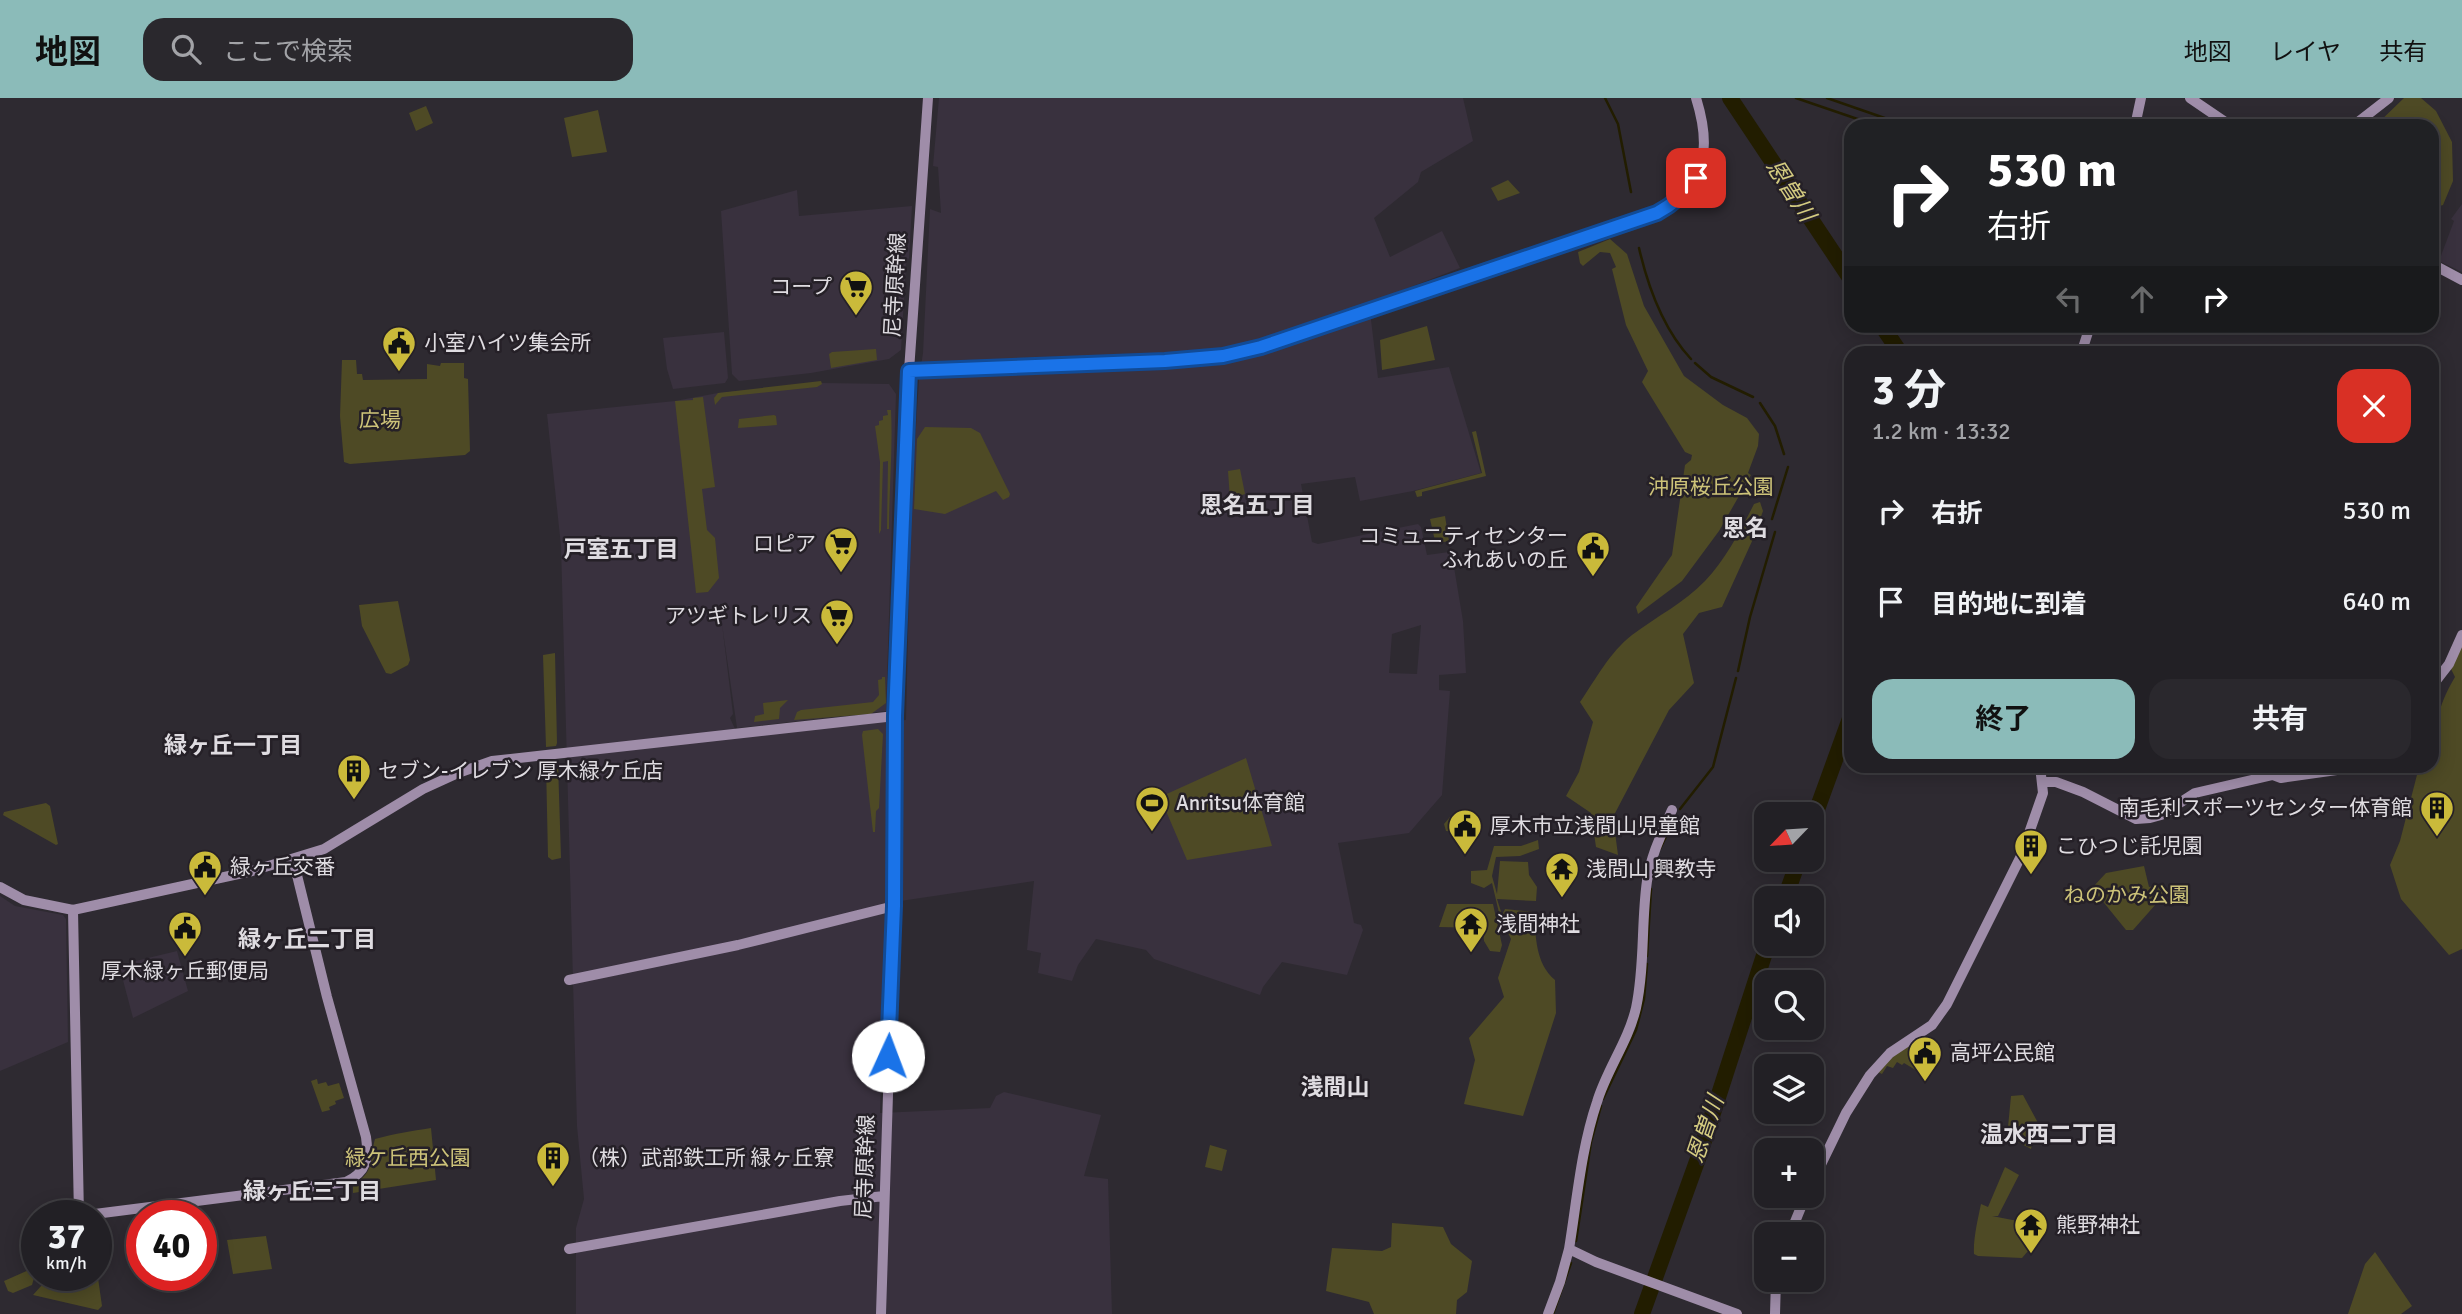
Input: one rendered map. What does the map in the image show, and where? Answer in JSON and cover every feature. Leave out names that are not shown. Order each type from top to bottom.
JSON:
[{"type":"street","name":"尼寺原幹線","points":[[881,1314],[894,906],[895,716],[909,371],[928,98]]},
{"type":"street","points":[[909,371],[1165,361],[1223,356],[1287,339],[1639,219],[1672,204],[1688,190],[1696,178],[1703,160],[1705,142],[1696,98]]},
{"type":"street","points":[[2136,119],[2141,98]]},
{"type":"street","points":[[2190,98],[2221,119]]},
{"type":"street","points":[[2362,119],[2389,98]]},
{"type":"street","points":[[2439,268],[2462,280]]},
{"type":"street","points":[[2439,677],[2449,664],[2462,635]]},
{"type":"street","points":[[0,887],[24,900],[73,910],[191,886],[324,849],[423,789],[492,761],[895,716]]},
{"type":"street","points":[[1824,1158],[1846,1113],[1870,1076],[1890,1053],[1932,1025],[1947,1004],[2021,856],[2043,793],[2041,773]]},
{"type":"street","points":[[2043,782],[2056,782],[2083,792],[2136,819],[2161,815],[2195,793],[2276,773]]},
{"type":"street","points":[[2273,775],[2281,778],[2316,773]]},
{"type":"street","points":[[1548,1314],[1569,1249],[1585,1148],[1597,1100],[1634,1017],[1641,986],[1647,881],[1653,855],[1672,810]]},
{"type":"street","points":[[73,910],[79,1216],[346,1182],[365,1167],[368,1150],[366,1137],[327,997],[293,859]]},
{"type":"street","points":[[569,980],[738,945],[894,906]]},
{"type":"street","points":[[569,1249],[840,1201],[884,1196]]},
{"type":"street","points":[[1569,1249],[1596,1262],[1737,1314]]},
{"type":"street","points":[[1775,1314],[1776,1292]]},
{"type":"shaded area","points":[[939,98],[1463,98],[1473,141],[1421,172],[1418,182],[1374,218],[1390,257],[1442,231],[1460,268],[1369,303],[1378,378],[1449,367],[1481,473],[1413,491],[1360,501],[1355,477],[1301,484],[1312,542],[1318,544],[1418,524],[1427,555],[1449,552],[1452,555],[1463,621],[1466,673],[1439,675],[1439,690],[1450,691],[1442,795],[1409,833],[1338,843],[1354,923],[1361,925],[1363,930],[1347,975],[1282,962],[1260,995],[1154,959],[1146,950],[1096,939],[1078,965],[1072,981],[1038,973],[1041,953],[1027,950],[1034,881],[887,903],[880,1113],[990,1108],[996,1096],[1004,1092],[1101,1115],[1084,1176],[1108,1179],[1112,1314],[576,1314],[576,1228],[584,1199],[577,1126],[561,546],[547,414],[823,383],[889,384],[896,394],[886,711],[737,728],[722,624],[733,714],[730,718],[736,731],[906,720],[911,507],[923,353],[930,209],[941,213],[938,167],[933,166]],"holes":[[[1421,625],[1417,674],[1389,673],[1392,634]]]},
{"type":"shaded area","points":[[797,190],[799,216],[912,206],[901,350],[889,359],[811,373],[739,381],[732,374],[721,211]]},
{"type":"shaded area","points":[[2462,204],[2462,272],[2439,261],[2454,221],[2451,219]]},
{"type":"shaded area","points":[[724,332],[728,378],[725,383],[673,389],[663,338]]},
{"type":"shaded area","points":[[0,896],[15,906],[63,915],[66,919],[68,1042],[0,1071]]},
{"type":"shaded area","points":[[177,951],[188,991],[133,1018],[119,965]]},
{"type":"green space","points":[[2404,98],[2421,98],[2436,111],[2452,142],[2453,181],[2443,205],[2439,206],[2439,119],[2382,119]]},
{"type":"green space","points":[[426,106],[433,123],[416,131],[409,113]]},
{"type":"green space","points":[[598,110],[607,152],[572,157],[564,118]]},
{"type":"green space","points":[[1508,180],[1520,193],[1498,201],[1491,188]]},
{"type":"green space","name":"沖原桜丘公園","points":[[1610,239],[1627,254],[1644,306],[1684,376],[1723,405],[1747,418],[1759,434],[1758,446],[1748,473],[1751,475],[1719,531],[1682,581],[1638,614],[1636,607],[1672,555],[1685,465],[1692,455],[1685,452],[1642,382],[1648,371],[1626,325],[1612,269],[1616,267],[1610,253],[1600,252],[1583,266],[1580,263],[1578,252]]},
{"type":"green space","points":[[1427,326],[1435,360],[1382,370],[1380,340]]},
{"type":"green space","points":[[876,349],[877,360],[831,368],[829,354],[832,352]]},
{"type":"green space","name":"広場","points":[[342,360],[356,360],[357,374],[362,374],[363,380],[427,379],[427,364],[440,366],[441,363],[464,363],[464,378],[468,379],[470,451],[465,455],[350,464],[344,462],[340,416]]},
{"type":"green space","points":[[821,381],[822,384],[817,387],[722,397],[715,405],[714,398],[718,393]]},
{"type":"green space","points":[[703,397],[715,487],[702,489],[707,530],[715,538],[719,578],[708,592],[696,593],[675,401]]},
{"type":"green space","points":[[887,410],[891,410],[889,529],[888,461],[883,462],[879,534],[880,462],[875,426],[883,420],[883,416],[888,415]]},
{"type":"green space","points":[[774,415],[777,425],[738,428],[739,419]]},
{"type":"green space","points":[[925,427],[971,428],[980,433],[1010,494],[1009,497],[1003,500],[996,491],[945,514],[914,509],[917,439]]},
{"type":"green space","points":[[1476,431],[1486,476],[1422,492],[1422,496],[1417,497],[1415,491],[1482,473],[1472,432]]},
{"type":"green space","points":[[1240,469],[1245,494],[1230,499],[1228,471]]},
{"type":"green space","points":[[1760,502],[1763,511],[1753,539],[1722,607],[1699,613],[1683,634],[1694,683],[1669,710],[1613,817],[1618,855],[1596,847],[1591,813],[1566,796],[1579,772],[1593,722],[1580,702],[1603,667],[1624,642],[1705,581],[1726,554],[1754,504]]},
{"type":"green space","points":[[1445,516],[1449,541],[1438,543],[1435,541],[1430,519]]},
{"type":"green space","points":[[398,601],[410,660],[408,665],[391,674],[386,673],[362,626],[359,605]]},
{"type":"green space","points":[[2462,644],[2462,949],[2449,955],[2401,899],[2390,865],[2400,841],[2417,773],[2439,773],[2439,714],[2455,677],[2451,669]]},
{"type":"green space","points":[[555,653],[557,743],[556,746],[546,747],[543,655]]},
{"type":"green space","points":[[885,677],[886,703],[871,714],[794,720],[797,712],[801,710],[873,702],[879,695],[878,680]]},
{"type":"green space","points":[[788,700],[780,708],[779,719],[754,722],[755,716],[764,714],[763,703]]},
{"type":"green space","points":[[878,729],[883,734],[879,808],[876,811],[873,832],[862,735],[863,731]]},
{"type":"green space","points":[[1246,758],[1272,846],[1187,860],[1160,797]]},
{"type":"green space","points":[[558,763],[561,858],[552,860],[548,857],[546,764]]},
{"type":"green space","points":[[46,803],[50,806],[58,844],[56,845],[3,815],[4,812]]},
{"type":"green space","points":[[1450,817],[1475,819],[1474,834],[1446,831],[1444,824]]},
{"type":"green space","points":[[1538,840],[1539,849],[1520,856],[1496,857],[1492,876],[1497,894],[1500,861],[1528,862],[1529,875],[1537,887],[1536,901],[1497,899],[1502,915],[1505,909],[1534,912],[1540,958],[1555,980],[1556,1013],[1523,1116],[1464,1104],[1475,1060],[1469,1038],[1504,997],[1498,978],[1511,939],[1500,917],[1492,883],[1484,888],[1471,883],[1471,871],[1487,870],[1494,846],[1521,846]]},
{"type":"green space","name":"ねのかみ公園","points":[[2144,866],[2149,887],[2159,885],[2164,895],[2133,930],[2126,930],[2092,888],[2106,873]]},
{"type":"green space","points":[[1447,904],[1493,904],[1502,945],[1500,952],[1490,951],[1484,941],[1483,928],[1439,927]]},
{"type":"green space","points":[[1916,1042],[1931,1052],[1919,1072],[1897,1062],[1893,1068],[1887,1066],[1882,1074],[1878,1072],[1891,1056]]},
{"type":"green space","points":[[317,1079],[318,1084],[326,1082],[328,1086],[339,1083],[344,1098],[335,1101],[336,1104],[329,1107],[330,1110],[322,1112],[311,1081]]},
{"type":"green space","points":[[2023,1095],[2037,1121],[2031,1149],[2014,1140],[2019,1132],[2008,1127],[2011,1096]]},
{"type":"green space","name":"緑ケ丘西公園","points":[[431,1128],[436,1180],[353,1193],[353,1185],[368,1170],[375,1139]]},
{"type":"green space","points":[[1210,1145],[1227,1150],[1222,1171],[1205,1167]]},
{"type":"green space","points":[[2005,1167],[2019,1175],[1998,1216],[1992,1216],[2033,1224],[2028,1251],[2022,1258],[1978,1256],[1974,1254],[1974,1248],[1981,1204],[1988,1207]]},
{"type":"green space","points":[[1392,1223],[1443,1227],[1451,1244],[1472,1261],[1467,1292],[1457,1300],[1456,1314],[1374,1314],[1369,1302],[1326,1291],[1332,1248],[1382,1251],[1391,1247]]},
{"type":"green space","points":[[266,1236],[272,1269],[233,1274],[227,1240]]},
{"type":"green space","points":[[2375,1252],[2412,1306],[2401,1314],[2348,1314],[2365,1264]]},
{"type":"green space","points":[[21,1273],[21,1290],[13,1293],[8,1291],[4,1281]]},
{"type":"green space","points":[[37,1291],[100,1291],[102,1306],[98,1310],[33,1295]]},
{"type":"waterway","points":[[1605,98],[1618,124],[1631,192]]},
{"type":"waterway","name":"恩曽川","points":[[1730,98],[1844,269]]},
{"type":"waterway","points":[[1796,98],[1858,119]]},
{"type":"waterway","points":[[1827,98],[1887,119]]},
{"type":"waterway","points":[[1639,248],[1658,307],[1672,334],[1691,359]]},
{"type":"waterway","name":"恩曽川","points":[[1887,333],[1896,346]]},
{"type":"waterway","points":[[1695,363],[1711,377],[1753,397]]},
{"type":"waterway","points":[[1760,403],[1775,426],[1784,454]]},
{"type":"waterway","points":[[1772,519],[1788,467]]},
{"type":"waterway","points":[[1738,671],[1750,617],[1775,532]]},
{"type":"waterway","points":[[1680,809],[1713,767],[1736,678]]},
{"type":"waterway","name":"恩曽川","points":[[1820,802],[1844,735]]},
{"type":"waterway","points":[[1660,849],[1676,816]]},
{"type":"waterway","name":"恩曽川","points":[[1789,886],[1794,872]]},
{"type":"waterway","points":[[1647,956],[1651,889]]},
{"type":"waterway","name":"恩曽川","points":[[1642,1314],[1700,1153],[1764,956]]},
{"type":"waterway","points":[[1603,1099],[1636,1030],[1644,999],[1647,964]]},
{"type":"waterway","points":[[1576,1241],[1591,1142],[1601,1106]]},
{"type":"waterway","points":[[1553,1314],[1571,1263]]},
{"type":"place","name":"コープ","points":[[856,317]]},
{"type":"place","name":"小室ハイツ集会所","points":[[399,373]]},
{"type":"place","name":"ロピア","points":[[841,574]]},
{"type":"place","name":"コミュニティセンター ふれあいの丘","points":[[1593,578]]},
{"type":"place","name":"アツギトレリス","points":[[837,646]]},
{"type":"place","name":"セブン-イレブン 厚木緑ケ丘店","points":[[354,801]]},
{"type":"place","name":"Anritsu体育館","points":[[1152,833]]},
{"type":"place","name":"南毛利スポーツセンター体育館","points":[[2437,838]]},
{"type":"place","name":"厚木市立浅間山児童館","points":[[1465,856]]},
{"type":"place","name":"こひつじ託児園","points":[[2031,876]]},
{"type":"place","name":"緑ヶ丘交番","points":[[205,897]]},
{"type":"place","name":"浅間山 興教寺","points":[[1562,899]]},
{"type":"place","name":"浅間神社","points":[[1471,954]]},
{"type":"place","name":"厚木緑ヶ丘郵便局","points":[[185,958]]},
{"type":"place","name":"高坪公民館","points":[[1925,1083]]},
{"type":"place","name":"（株）武部鉄工所 緑ヶ丘寮","points":[[553,1188]]},
{"type":"place","name":"熊野神社","points":[[2031,1255]]},
{"type":"district","name":"恩名五丁目","points":[[1257,505]]},
{"type":"district","name":"恩名","points":[[1745,528]]},
{"type":"district","name":"戸室五丁目","points":[[621,549]]},
{"type":"district","name":"緑ヶ丘一丁目","points":[[233,745]]},
{"type":"district","name":"緑ヶ丘二丁目","points":[[307,939]]},
{"type":"district","name":"浅間山","points":[[1335,1087]]},
{"type":"district","name":"温水西二丁目","points":[[2049,1134]]},
{"type":"district","name":"緑ヶ丘三丁目","points":[[312,1191]]},
{"type":"route","points":[[888,1056],[894,906],[895,716],[909,371],[1165,361],[1223,356],[1261,347],[1657,213],[1688,190],[1696,178]]}]
